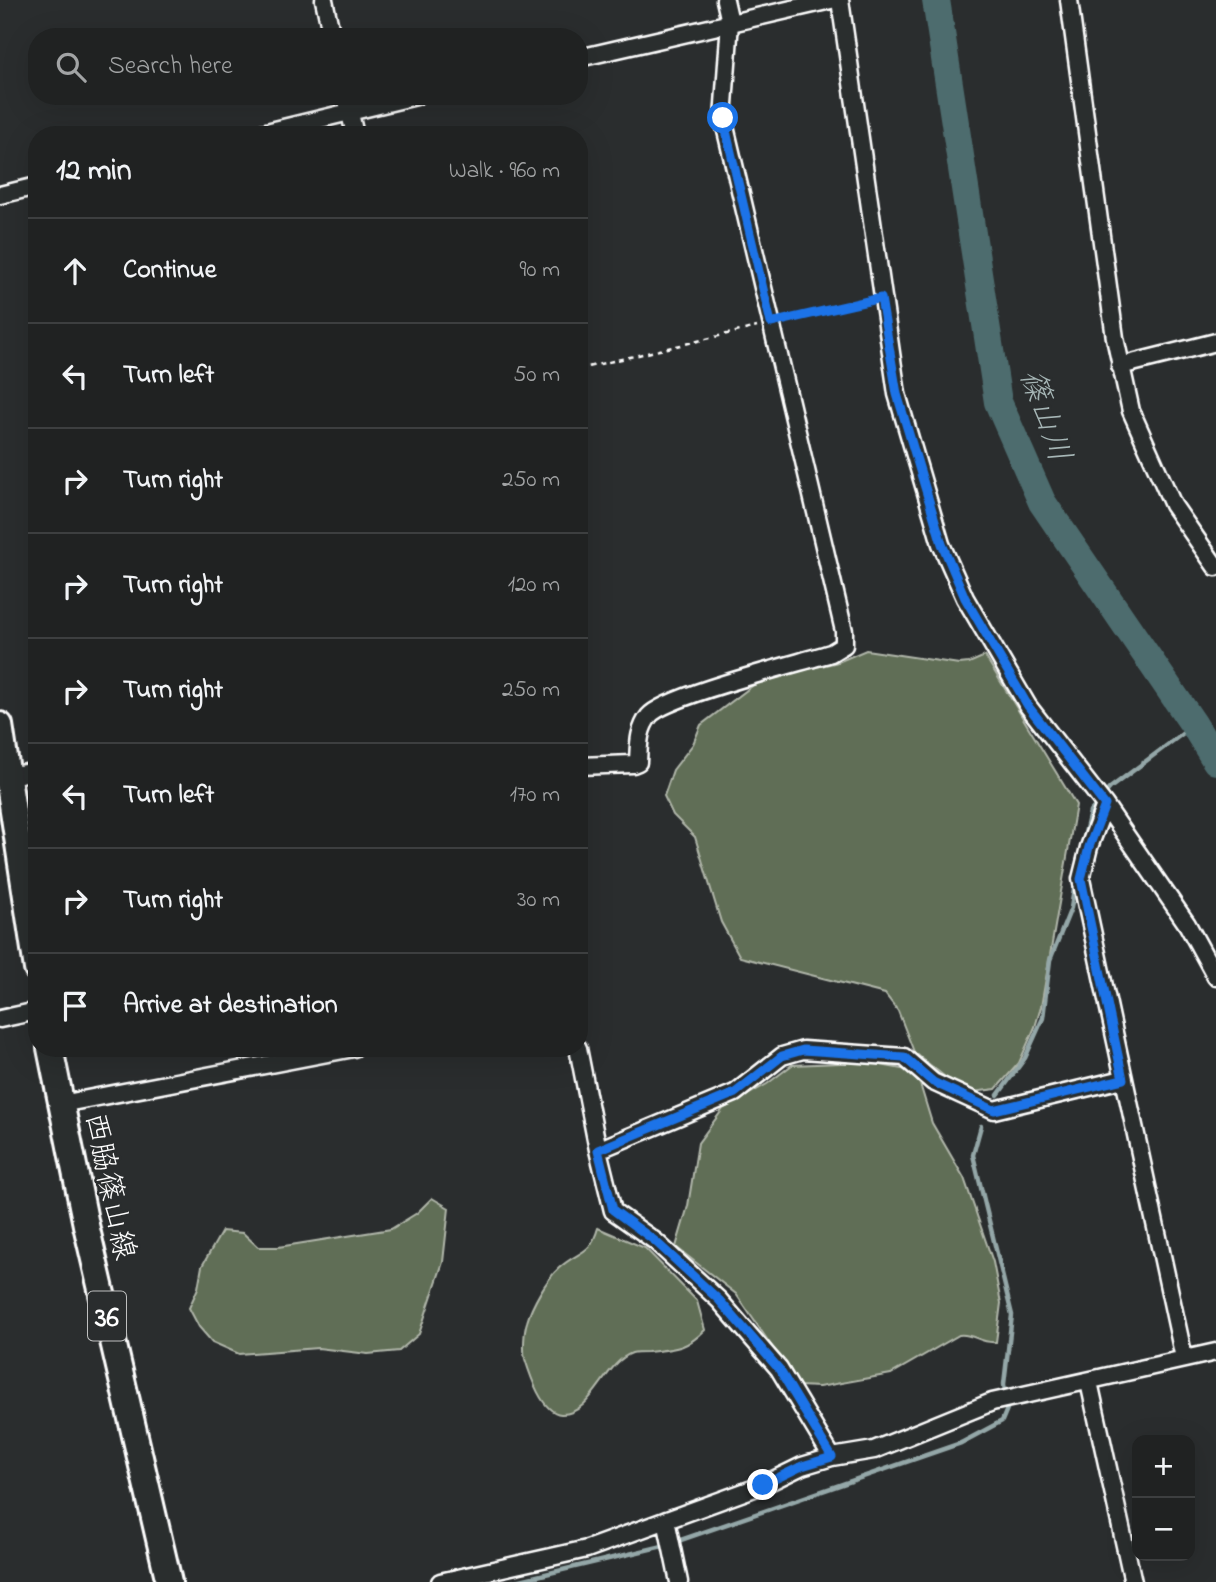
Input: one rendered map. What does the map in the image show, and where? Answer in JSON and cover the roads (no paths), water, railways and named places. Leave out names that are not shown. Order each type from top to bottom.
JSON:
[{"type":"main road","points":[[0,725],[28,913]]},
{"type":"main road","name":"西脇篠山線","points":[[52,1057],[86,1225],[169,1582]]},
{"type":"street","points":[[324,0],[330,28]]},
{"type":"street","points":[[588,765],[638,762],[639,732],[650,713],[682,697],[831,653],[844,645],[844,631],[723,118],[730,22],[725,0]]},
{"type":"street","points":[[588,56],[831,0]]},
{"type":"street","points":[[840,0],[897,394],[942,544],[965,598],[1028,706],[1105,805],[1187,924],[1216,977]]},
{"type":"street","points":[[1069,0],[1120,366],[1131,411],[1173,505],[1216,568]]},
{"type":"street","points":[[281,126],[345,105]]},
{"type":"street","points":[[348,105],[353,126]]},
{"type":"street","points":[[0,195],[28,189]]},
{"type":"street","points":[[1120,366],[1216,342]]},
{"type":"street","points":[[4,763],[28,769]]},
{"type":"street","points":[[1105,805],[1089,847],[1081,879],[1184,1358]]},
{"type":"street","points":[[0,1019],[28,1013]]},
{"type":"street","points":[[598,1150],[735,1093],[782,1056],[803,1050],[904,1057],[933,1082],[994,1110],[1123,1079]]},
{"type":"street","points":[[61,1104],[307,1057]]},
{"type":"street","points":[[580,1057],[613,1210],[655,1241],[719,1300],[779,1369],[832,1457]]},
{"type":"street","points":[[440,1582],[587,1549],[763,1485],[802,1466],[832,1457],[874,1450],[992,1402],[1216,1352]]},
{"type":"street","points":[[1089,1382],[1133,1582]]},
{"type":"street","points":[[666,1520],[679,1582]]},
{"type":"waterway","name":"篠山川","points":[[936,0],[998,402],[1042,502],[1216,761]]},
{"type":"waterway","points":[[1103,796],[1194,725]]},
{"type":"waterway","points":[[1082,846],[1090,812],[1098,803]]},
{"type":"waterway","points":[[998,1095],[1025,1058],[1043,1018],[1050,960],[1071,908],[1075,883]]},
{"type":"waterway","points":[[675,1542],[961,1443],[1002,1421],[1007,1409],[1004,1384],[1012,1315],[973,1155],[981,1126]]},
{"type":"waterway","points":[[512,1582],[667,1545]]}]
